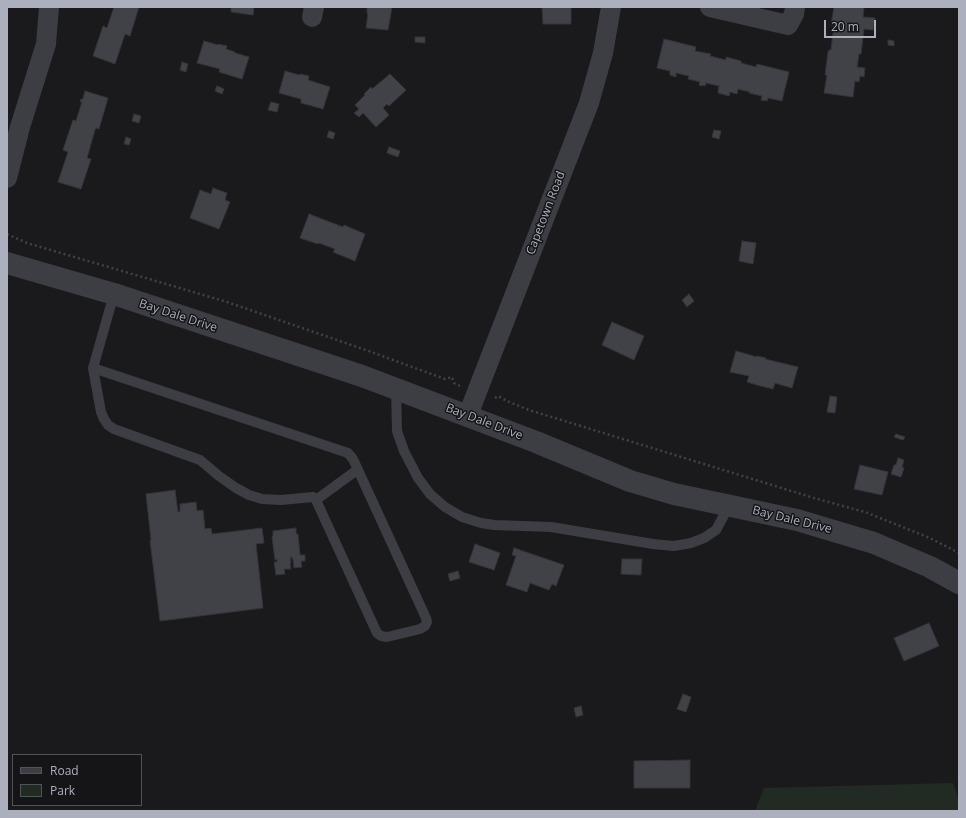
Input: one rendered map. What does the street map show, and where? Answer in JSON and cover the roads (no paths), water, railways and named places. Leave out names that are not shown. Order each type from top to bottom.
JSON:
[{"type":"street","points":[[7,178],[20,127],[46,44],[49,7]]},
{"type":"street","name":"Capetown Road","points":[[468,416],[589,103],[603,53],[611,7]]},
{"type":"street","points":[[710,7],[788,25],[794,14],[795,7]]},
{"type":"street","name":"Bay Dale Drive","points":[[7,263],[114,294],[362,376],[536,442],[630,481],[674,494],[797,520],[874,543],[930,567],[959,583]]},
{"type":"lane","points":[[93,368],[348,453],[353,459],[426,618],[425,626],[420,629],[387,637],[381,636],[377,632],[316,500],[313,497],[292,500],[262,499],[248,495],[219,476],[200,460],[114,429],[108,425],[101,412],[93,368],[114,294]]},
{"type":"lane","points":[[396,389],[397,431],[404,451],[418,478],[430,494],[445,507],[462,517],[481,523],[494,525],[551,527],[653,544],[674,546],[692,543],[704,538],[716,530],[729,506]]},
{"type":"lane","points":[[316,500],[357,470]]}]
